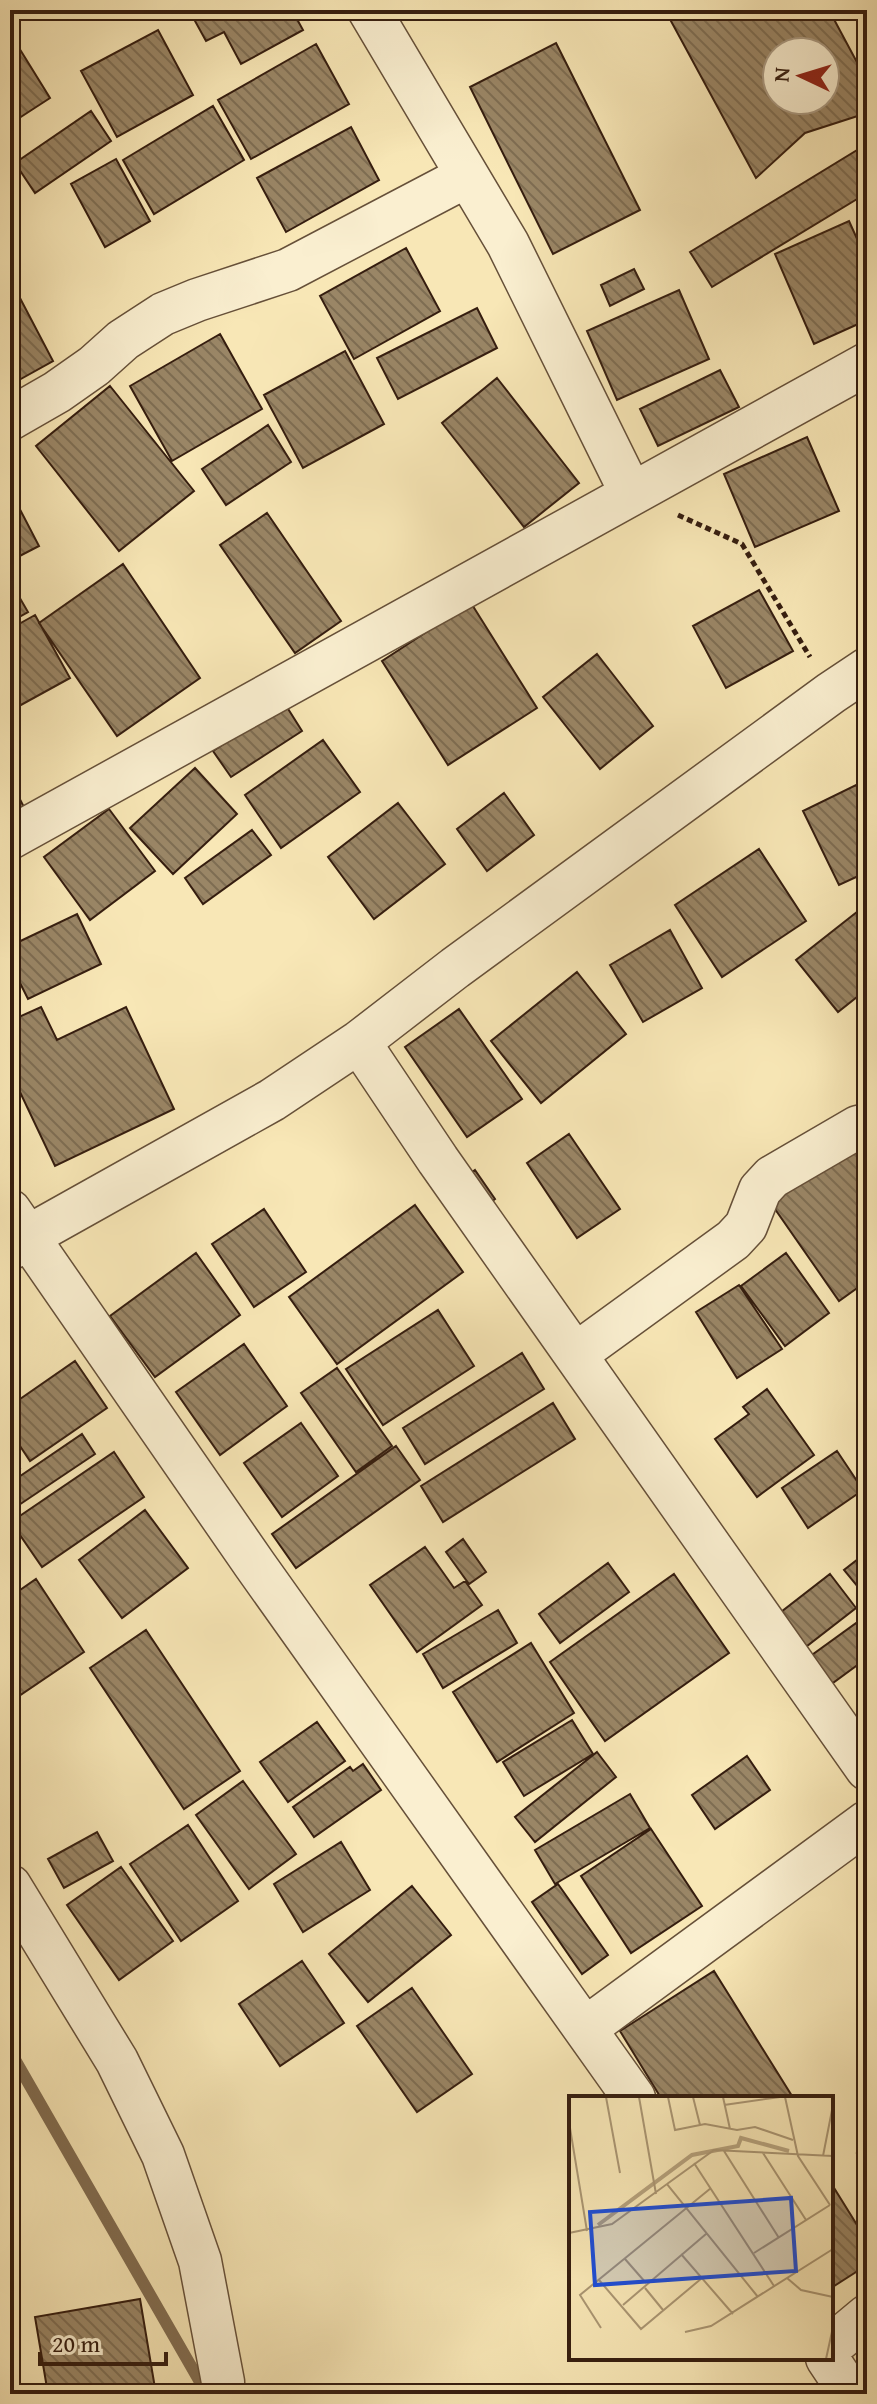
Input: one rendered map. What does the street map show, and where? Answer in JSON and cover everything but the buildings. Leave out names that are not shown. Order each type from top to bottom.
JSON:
[{"type":"street","points":[[369,10],[508,244],[631,493]]},
{"type":"street","points":[[10,419],[57,392],[94,366],[123,340],[163,314],[288,270],[467,176]]},
{"type":"street","points":[[10,838],[867,364]]},
{"type":"street","points":[[633,2096],[16,1232],[272,1100],[359,1042],[455,968],[867,669]]},
{"type":"street","points":[[359,1042],[438,1160],[867,1769]]},
{"type":"street","points":[[576,1354],[733,1240],[746,1226],[760,1190],[772,1177],[858,1127],[867,1125]]},
{"type":"street","points":[[586,2028],[867,1822]]},
{"type":"street","points":[[10,1886],[117,2061],[163,2155],[200,2261],[223,2394]]},
{"type":"street","points":[[833,2344],[867,2316]]},
{"type":"street","points":[[828,2360],[851,2394]]},
{"type":"path","points":[[631,493],[742,544],[831,693]]},
{"type":"waterway","points":[[10,2051],[207,2394]]}]
